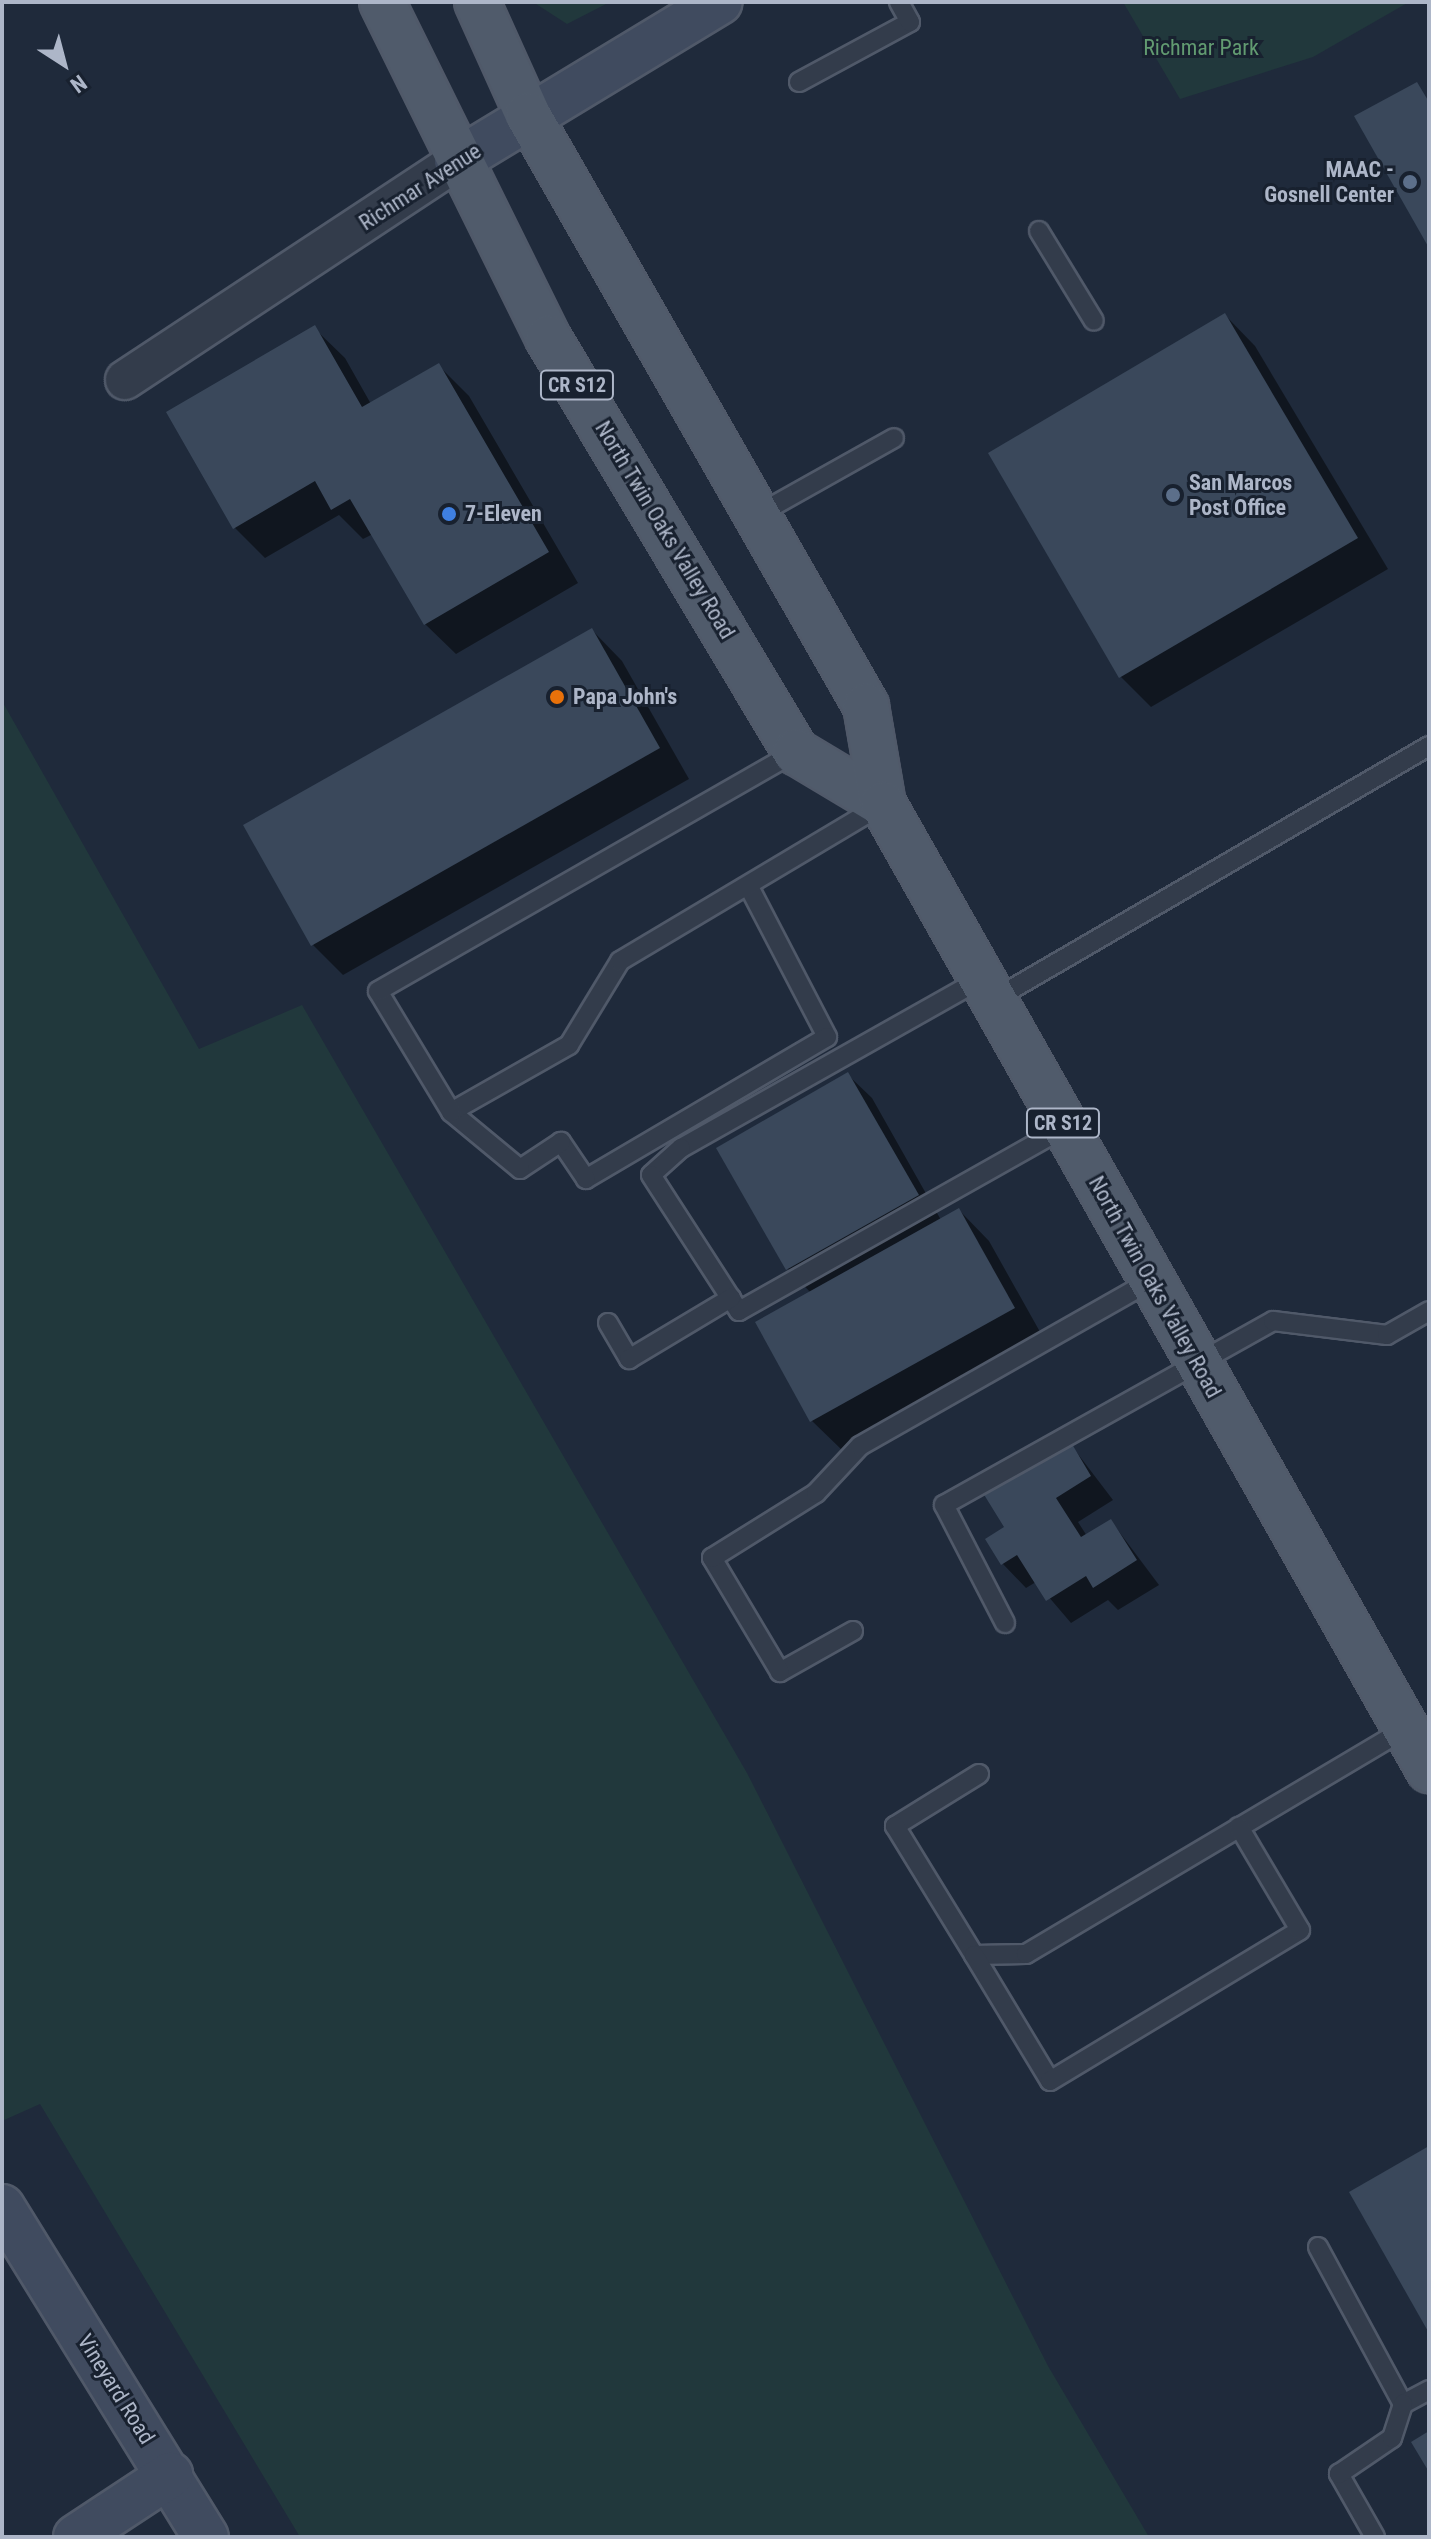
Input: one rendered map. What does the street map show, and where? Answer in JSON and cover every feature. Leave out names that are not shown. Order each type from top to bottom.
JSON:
[{"type":"main road","name":"North Twin Oaks Valley Road","points":[[382,2],[457,161],[548,338],[796,752],[883,804]]},
{"type":"main road","name":"North Twin Oaks Valley Road","points":[[477,2],[528,115],[866,706],[883,804],[1198,1363],[1417,1722],[1429,1770]]},
{"type":"main road","name":"Richmar Avenue","points":[[457,161],[528,115],[720,2]]},
{"type":"main road","name":"Vineyard Road","points":[[2,2207],[206,2537]]},
{"type":"main road","points":[[76,2537],[170,2475]]},
{"type":"street","name":"Richmar Avenue","points":[[125,380],[457,161]]},
{"type":"lane","points":[[799,82],[910,22],[899,2]]},
{"type":"lane","points":[[1039,231],[1094,321]]},
{"type":"lane","points":[[757,515],[894,438]]},
{"type":"lane","points":[[1065,1127],[739,1311],[651,1175],[681,1148],[987,989],[1429,746]]},
{"type":"lane","points":[[749,887],[827,1037],[586,1179],[561,1142],[520,1169],[451,1112],[378,991],[796,752]]},
{"type":"lane","points":[[451,1112],[569,1045],[620,961],[749,887],[883,804]]},
{"type":"lane","points":[[853,1631],[780,1672],[712,1558],[816,1493],[860,1446],[1152,1280]]},
{"type":"lane","points":[[608,1323],[629,1359],[731,1298]]},
{"type":"lane","points":[[1005,1623],[944,1505],[1273,1321],[1387,1335],[1429,1311]]},
{"type":"lane","points":[[974,1955],[1026,1954],[1417,1722]]},
{"type":"lane","points":[[979,1774],[895,1826],[1050,2081],[1300,1930],[1239,1827]]},
{"type":"lane","points":[[1318,2247],[1403,2404]]},
{"type":"lane","points":[[1375,2537],[1339,2474],[1392,2438],[1403,2404],[1429,2390]]},
{"type":"green space","points":[[533,2],[610,2],[567,24]]},
{"type":"green space","name":"Richmar Park","points":[[1123,2],[1409,2],[1313,57],[1180,99]]},
{"type":"green space","points":[[2,701],[199,1049],[302,1005],[747,1773],[1048,2366],[1149,2537],[300,2537],[40,2104],[2,2121]]},
{"type":"building","name":"MAAC - Gosnell Center","points":[[1417,82],[1429,102],[1429,248],[1354,116]]},
{"type":"building","name":"San Marcos Post Office","points":[[1225,313],[1358,538],[1119,678],[988,453]]},
{"type":"building","points":[[315,325],[362,407],[439,363],[549,552],[424,625],[350,499],[331,510],[315,481],[233,529],[166,412]]},
{"type":"building","points":[[592,628],[660,748],[311,946],[243,825]]},
{"type":"building","points":[[848,1072],[919,1195],[786,1270],[716,1148]]},
{"type":"building","points":[[959,1208],[1015,1308],[810,1422],[755,1322]]},
{"type":"building","points":[[1069,1439],[1091,1476],[1056,1498],[1081,1537],[1111,1519],[1137,1560],[1093,1588],[1086,1576],[1046,1601],[1017,1555],[1001,1565],[985,1539],[1004,1527],[983,1493]]},
{"type":"building","points":[[1429,2146],[1429,2333],[1349,2192]]},
{"type":"building","points":[[1429,2431],[1429,2472],[1411,2442]]},
{"type":"place","name":"MAAC - Gosnell Center","points":[[1410,182]]},
{"type":"place","name":"San Marcos Post Office","points":[[1173,495]]},
{"type":"place","name":"7-Eleven","points":[[449,514]]},
{"type":"place","name":"Papa John's","points":[[557,697]]}]
